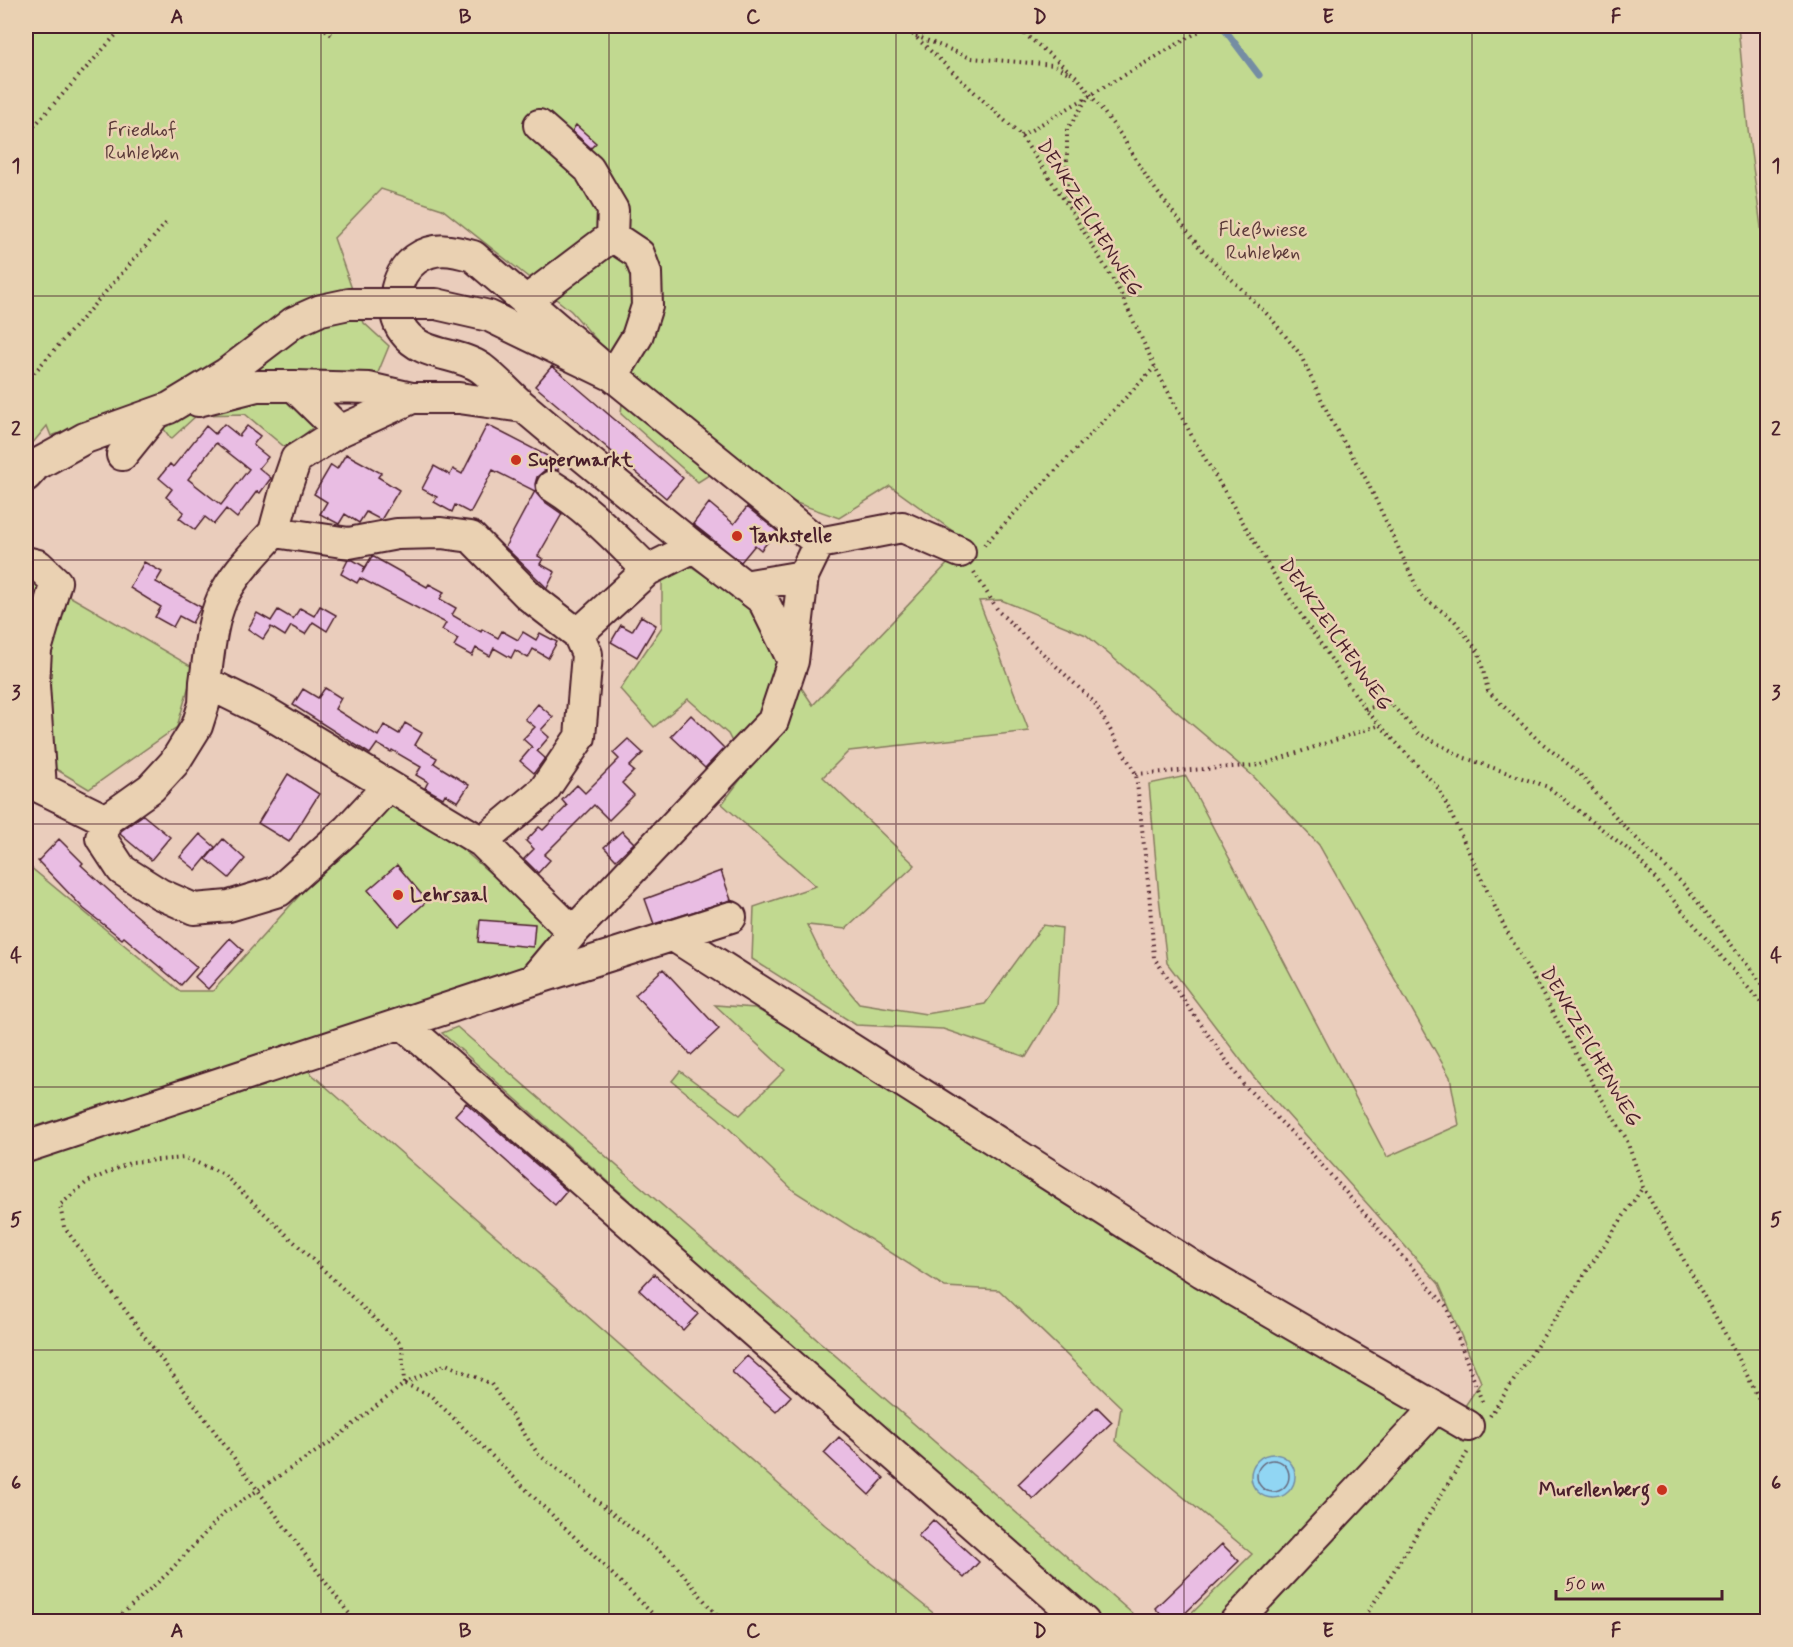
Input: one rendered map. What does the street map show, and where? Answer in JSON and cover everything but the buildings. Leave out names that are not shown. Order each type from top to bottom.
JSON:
[{"type":"lane","points":[[539,125],[590,169],[613,210],[612,236]]},
{"type":"lane","points":[[526,301],[612,236]]},
{"type":"lane","points":[[612,236],[639,254],[646,273],[647,306],[637,337],[613,376]]},
{"type":"lane","points":[[793,661],[763,600],[694,547],[523,407],[480,367],[430,351],[405,335],[395,319],[396,292],[402,275],[415,260],[432,251],[451,249],[473,256],[613,376],[819,543],[902,527],[968,556]]},
{"type":"lane","points":[[122,455],[162,411],[227,373],[294,322],[321,310],[349,304],[436,304],[489,316],[613,376]]},
{"type":"lane","points":[[26,476],[36,465],[85,438],[162,411],[257,386],[369,388],[412,398],[459,398],[523,407]]},
{"type":"lane","points":[[294,386],[340,431]]},
{"type":"lane","points":[[388,786],[347,830],[279,891],[229,906],[194,909],[160,894],[122,870],[101,838],[106,820],[152,788],[174,763],[197,726],[204,704],[211,637],[222,598],[242,567],[274,532],[296,459],[340,431],[412,398]]},
{"type":"lane","points":[[552,486],[587,511],[648,570]]},
{"type":"lane","points":[[274,532],[349,543],[397,534],[441,533],[471,537],[529,596],[578,633],[587,654],[580,737],[544,790],[482,842]]},
{"type":"lane","points":[[533,980],[573,932],[773,721],[793,661],[804,576],[819,543]]},
{"type":"lane","points":[[578,633],[593,622],[648,570],[694,547]]},
{"type":"lane","points":[[26,562],[38,565],[56,582],[36,650],[34,685],[41,788],[106,820]]},
{"type":"lane","points":[[744,586],[804,576]]},
{"type":"lane","points":[[205,682],[266,712],[482,842],[573,932]]},
{"type":"lane","points":[[26,1147],[731,917]]},
{"type":"lane","points":[[672,935],[1202,1272],[1435,1407],[1469,1437]]},
{"type":"lane","points":[[403,1024],[1084,1622]]},
{"type":"lane","points":[[1234,1622],[1435,1407]]},
{"type":"path","points":[[26,135],[124,26]]},
{"type":"path","points":[[321,26],[333,36]]},
{"type":"path","name":"DENKZEICHENWEG","points":[[904,26],[1021,136],[1067,204],[1118,288],[1155,367],[1194,440],[1276,578],[1365,709],[1438,789],[1504,926],[1626,1138],[1643,1187],[1737,1355],[1767,1417]]},
{"type":"path","points":[[1015,26],[1078,78],[1121,135],[1149,181],[1200,248],[1270,316],[1300,354],[1332,422],[1366,479],[1421,596],[1454,620],[1479,653],[1488,691],[1537,739],[1579,773],[1622,823],[1685,886],[1767,991]]},
{"type":"path","points":[[1021,136],[1208,26]]},
{"type":"path","points":[[912,34],[971,58],[1054,65],[1078,78]]},
{"type":"path","points":[[1067,204],[1067,130],[1090,94]]},
{"type":"path","points":[[26,382],[168,221]]},
{"type":"path","points":[[1155,367],[968,556],[999,612],[1094,702],[1136,774],[1154,958],[1243,1084],[1304,1145],[1446,1306],[1489,1418],[1643,1187]]},
{"type":"path","points":[[1365,709],[1390,703],[1418,733],[1456,753],[1548,788],[1634,854],[1767,1011]]},
{"type":"path","points":[[1136,774],[1261,765],[1380,725]]},
{"type":"path","points":[[1767,1108],[1764,1235],[1767,1244]]},
{"type":"path","points":[[357,1622],[64,1227],[60,1205],[87,1182],[132,1162],[185,1158],[222,1173],[402,1345],[404,1384]]},
{"type":"path","points":[[113,1622],[167,1574],[225,1512],[335,1439],[404,1384],[446,1364],[491,1384],[538,1454],[672,1561],[722,1622]]},
{"type":"path","points":[[404,1384],[430,1395],[661,1622]]},
{"type":"path","points":[[1362,1622],[1469,1437]]},
{"type":"green space","points":[[26,26],[1738,26],[1748,130],[1768,279],[1767,1621],[1184,1621],[1252,1554],[1116,1441],[1121,1407],[999,1290],[945,1287],[794,1191],[718,1118],[672,1081],[680,1071],[740,1115],[785,1070],[715,1005],[755,1008],[1023,1167],[1451,1427],[1481,1382],[1439,1284],[1253,1076],[1167,963],[1149,784],[1186,776],[1387,1157],[1459,1125],[1450,1077],[1319,845],[1253,776],[1086,635],[1001,600],[979,601],[1029,731],[849,751],[823,777],[915,865],[846,929],[807,925],[825,962],[859,1003],[926,1014],[985,1004],[1043,925],[1062,928],[1057,1006],[1026,1057],[943,1029],[856,1025],[752,959],[754,907],[816,886],[722,804],[747,771],[728,734],[688,699],[654,727],[620,689],[662,627],[662,578],[683,561],[744,602],[813,705],[968,542],[890,486],[839,518],[712,473],[698,482],[621,414],[625,372],[571,311],[442,209],[381,189],[334,238],[364,323],[389,346],[375,380],[302,375],[318,423],[287,449],[245,414],[197,415],[171,439],[145,403],[51,436],[47,426],[26,451]]},
{"type":"green space","points":[[26,571],[194,668],[177,727],[89,789],[26,751]]},
{"type":"green space","points":[[384,802],[454,842],[560,933],[522,969],[202,1076],[26,1129],[26,854],[29,866],[180,991],[213,991]]},
{"type":"green space","points":[[457,1027],[1141,1621],[1100,1621],[442,1033]]},
{"type":"green space","points":[[307,1070],[825,1525],[943,1621],[26,1622],[26,1160],[237,1095]]},
{"type":"water","points":[[1273,1454],[1282,1455],[1289,1460],[1294,1467],[1294,1485],[1289,1492],[1282,1497],[1273,1498],[1264,1497],[1257,1492],[1252,1485],[1251,1476],[1252,1467],[1257,1460],[1264,1455]]},
{"type":"waterway","points":[[1222,26],[1259,75]]},
{"type":"place","name":"Supermarkt","points":[[516,460]]},
{"type":"place","name":"Tankstelle","points":[[737,536]]},
{"type":"place","name":"Lehrsaal","points":[[398,895]]},
{"type":"place","name":"Murellenberg","points":[[1662,1490]]},
{"type":"park label","name":"Friedhof Ruhleben","points":[[142,142]]},
{"type":"park label","name":"Fließwiese Ruhleben","points":[[1263,242]]}]
